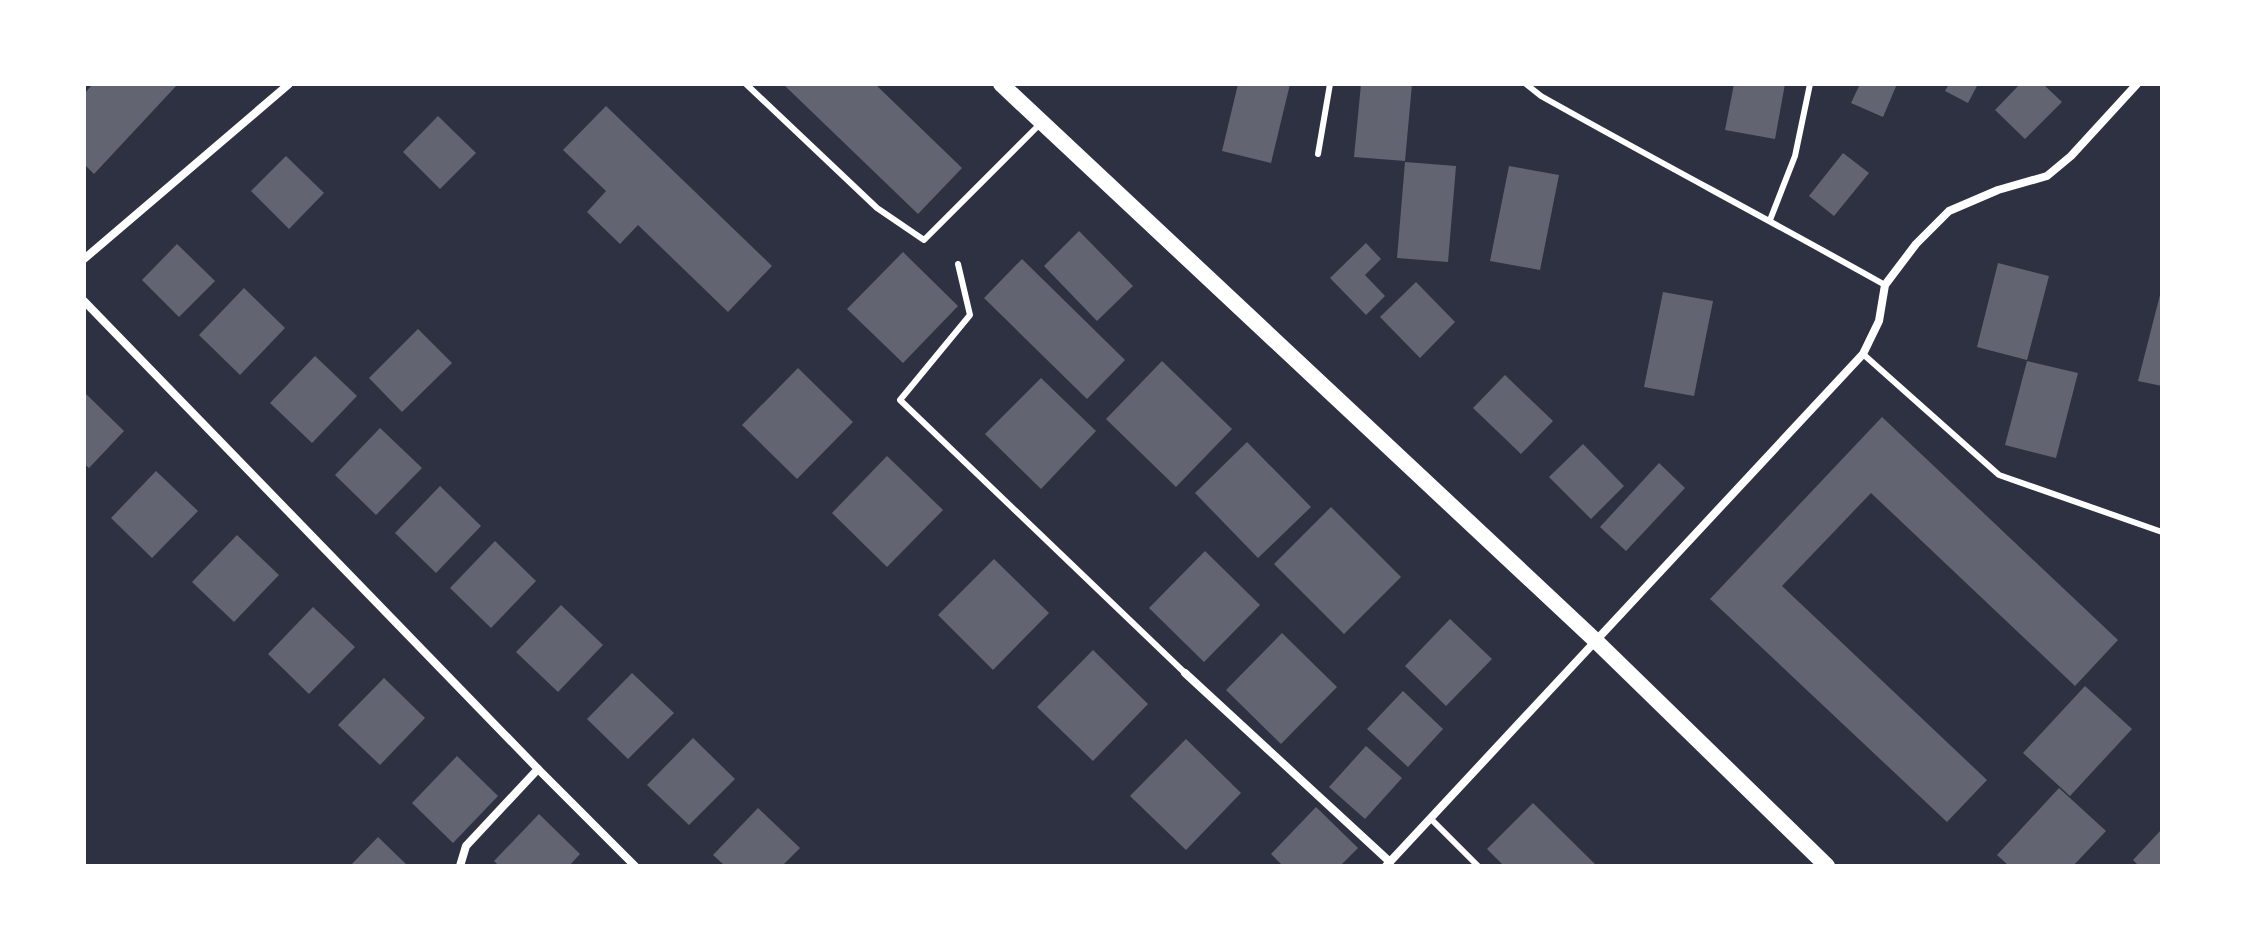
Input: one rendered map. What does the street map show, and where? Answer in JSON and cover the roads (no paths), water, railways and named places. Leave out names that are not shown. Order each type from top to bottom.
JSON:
[{"type":"main road","points":[[1001,84],[1597,642],[1827,866]]},
{"type":"street","points":[[84,259],[289,84]]},
{"type":"street","points":[[1185,673],[1388,864],[1863,354],[1879,321],[1885,285],[1916,244],[1949,211],[1998,190],[2047,176],[2071,156],[2137,84]]},
{"type":"street","points":[[84,301],[635,866]]},
{"type":"street","points":[[460,866],[466,846],[538,769]]},
{"type":"lane","points":[[746,84],[877,208],[924,240],[1041,122]]},
{"type":"lane","points":[[1318,154],[1330,84]]},
{"type":"lane","points":[[1526,84],[1541,96],[1645,155],[1885,285]]},
{"type":"lane","points":[[1770,220],[1795,156],[1810,84]]},
{"type":"lane","points":[[958,264],[970,315],[900,400],[1185,673]]},
{"type":"lane","points":[[1863,354],[1999,475],[2162,532]]},
{"type":"lane","points":[[1431,819],[1478,866]]}]
